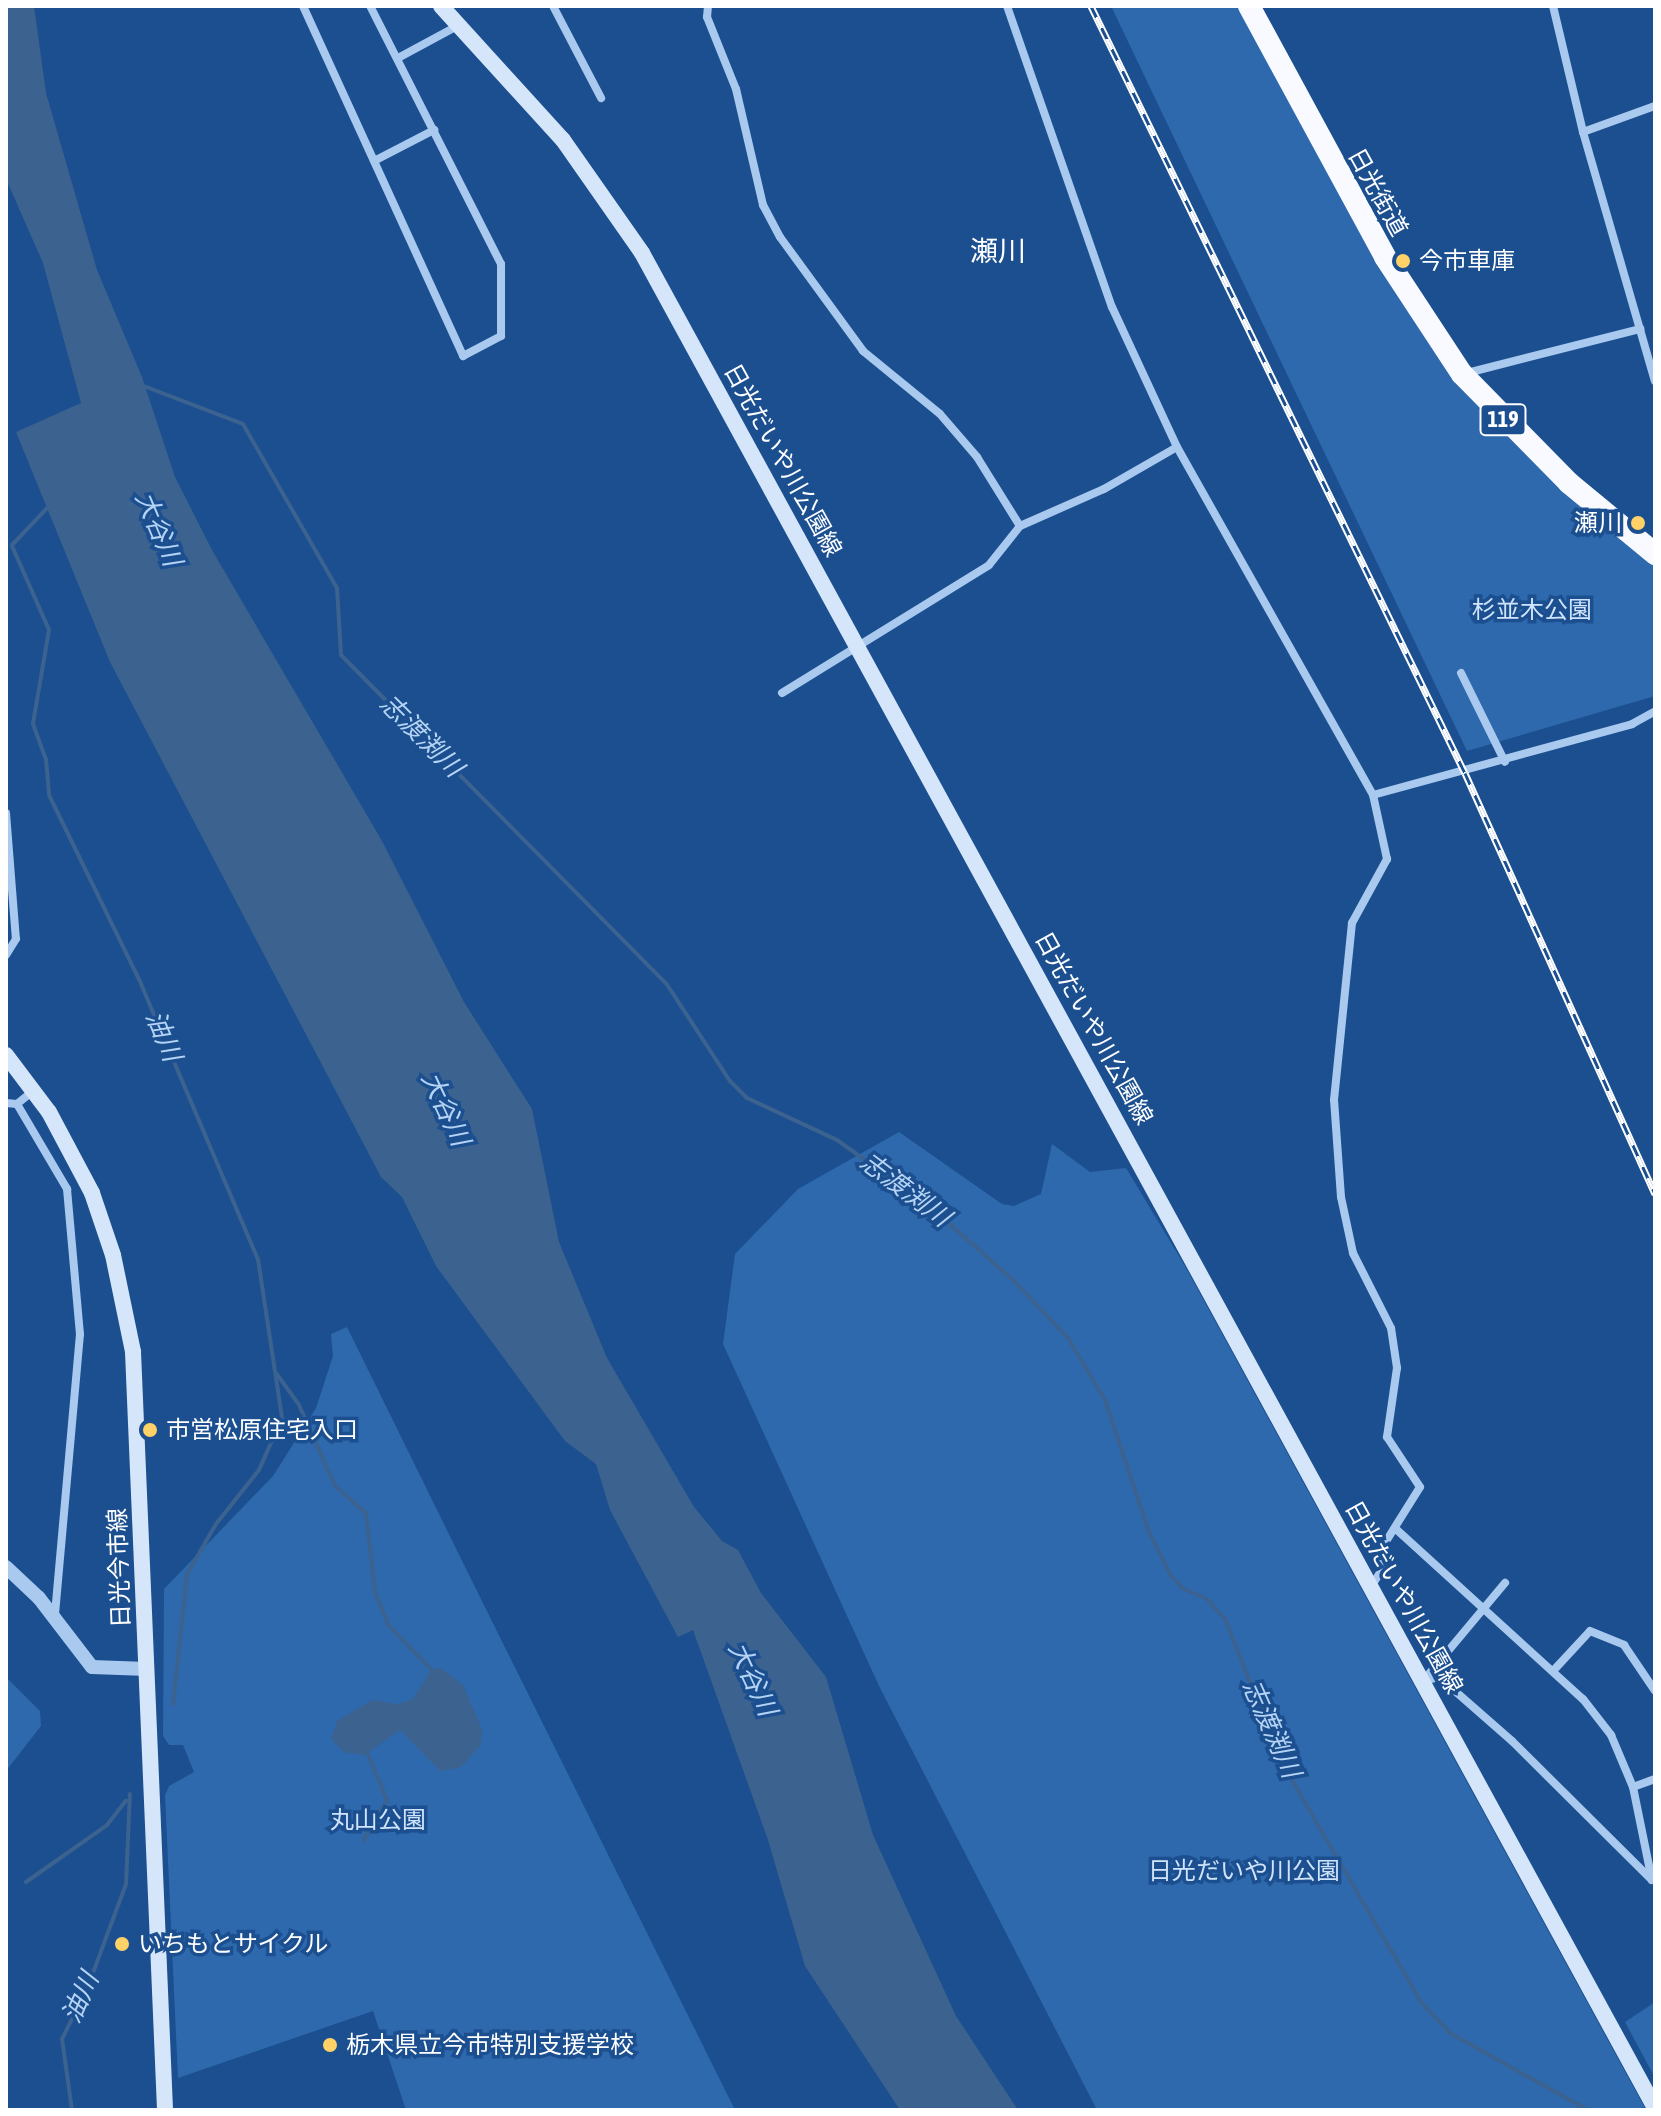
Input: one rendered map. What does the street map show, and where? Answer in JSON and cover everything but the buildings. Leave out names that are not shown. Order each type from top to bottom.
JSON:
[{"type":"highway","name":"日光街道","points":[[1249,6],[1385,257],[1462,374],[1569,483],[1655,554]]},
{"type":"main road","name":"日光だいや川公園線","points":[[441,6],[581,162],[642,253],[1655,2108]]},
{"type":"main road","name":"日光今市線","points":[[6,1055],[35,1090],[92,1193],[124,1302],[134,1368],[165,2110]]},
{"type":"street","points":[[303,6],[463,356],[501,336],[501,264],[370,6]]},
{"type":"street","points":[[553,6],[601,98]]},
{"type":"street","points":[[708,6],[707,17],[736,89],[763,205],[780,237],[863,351],[940,414],[977,457],[1020,526]]},
{"type":"street","points":[[1007,6],[1112,307],[1177,447],[1373,795],[1387,859],[1352,923],[1334,1100],[1341,1197],[1353,1253],[1391,1328],[1397,1368],[1387,1437],[1420,1487],[1397,1530],[1385,1543],[1381,1571],[1371,1587]]},
{"type":"street","points":[[1553,6],[1583,132],[1655,381]]},
{"type":"street","points":[[398,58],[459,25]]},
{"type":"street","points":[[1583,132],[1655,106]]},
{"type":"street","points":[[374,161],[434,130]]},
{"type":"street","points":[[1462,374],[1640,329]]},
{"type":"street","points":[[782,693],[989,565],[1020,526],[1104,489],[1177,447]]},
{"type":"street","points":[[1461,673],[1505,762]]},
{"type":"street","points":[[1373,795],[1505,762],[1632,724],[1655,711]]},
{"type":"street","points":[[6,813],[16,939],[6,955]]},
{"type":"street","points":[[6,1103],[17,1104],[35,1090]]},
{"type":"street","points":[[17,1104],[67,1189],[80,1334],[55,1616]]},
{"type":"street","points":[[1397,1530],[1553,1671],[1611,1735],[1633,1787],[1654,1881]]},
{"type":"street","points":[[6,1567],[55,1616],[92,1667],[147,1669]]},
{"type":"street","points":[[1423,1681],[1505,1583]]},
{"type":"street","points":[[1553,1671],[1590,1631],[1624,1645],[1655,1691]]},
{"type":"street","points":[[1423,1681],[1439,1677],[1512,1741],[1654,1881]]},
{"type":"street","points":[[1633,1787],[1655,1779]]},
{"type":"green space","name":"杉並木公園","points":[[1111,6],[1242,6],[1408,311],[1655,558],[1655,696],[1467,751]]},
{"type":"green space","name":"日光だいや川公園","points":[[899,1132],[1002,1204],[1014,1206],[1041,1194],[1052,1144],[1090,1172],[1126,1168],[1185,1266],[1646,2110],[1097,2110],[879,1686],[723,1344],[735,1254],[798,1189]]},
{"type":"green space","name":"丸山公園","points":[[347,1327],[735,2110],[406,2110],[373,2011],[178,2078],[165,1795],[169,1786],[194,1772],[183,1745],[169,1745],[163,1736],[164,1589],[273,1476],[316,1408],[333,1356],[331,1334]]},
{"type":"green space","points":[[6,1677],[40,1711],[41,1726],[6,1771]]},
{"type":"green space","points":[[1655,2002],[1655,2078],[1625,2022]]},
{"type":"water","name":"大谷川","points":[[6,6],[34,6],[46,93],[97,270],[142,377],[175,477],[212,550],[382,841],[464,1002],[532,1109],[559,1242],[607,1358],[694,1507],[722,1541],[738,1550],[761,1593],[826,1677],[873,1835],[956,2016],[1018,2110],[900,2110],[805,1966],[768,1840],[693,1630],[678,1637],[610,1510],[596,1464],[565,1441],[436,1266],[402,1197],[381,1177],[110,662],[16,432],[81,403],[43,263],[6,179]]},
{"type":"water","points":[[432,1668],[442,1669],[463,1685],[482,1729],[481,1745],[461,1767],[440,1771],[400,1730],[364,1755],[344,1752],[331,1739],[337,1721],[372,1700],[398,1704],[413,1699]]},
{"type":"waterway","name":"志渡渕川","points":[[141,385],[243,424],[337,588],[341,655],[666,983],[730,1081],[747,1098],[837,1140],[927,1204],[1014,1281],[1068,1338],[1105,1400],[1149,1532],[1171,1576],[1182,1588],[1207,1599],[1225,1619],[1282,1763],[1421,2002],[1450,2033],[1588,2110]]},
{"type":"waterway","name":"油川","points":[[12,545],[49,506]]},
{"type":"waterway","name":"油川","points":[[12,546],[49,630],[33,724],[46,759],[49,795],[141,984],[258,1259],[282,1418],[259,1470],[216,1524],[187,1574],[173,1704]]},
{"type":"waterway","points":[[276,1373],[299,1405],[335,1486],[366,1513],[375,1592],[388,1625],[434,1672]]},
{"type":"waterway","points":[[363,1841],[387,1800],[366,1750]]},
{"type":"waterway","name":"油川","points":[[72,2110],[62,2039],[87,1989],[126,1884],[130,1794]]},
{"type":"waterway","points":[[26,1882],[107,1825],[126,1801]]},
{"type":"railway","points":[[1091,6],[1465,773],[1655,1194]]},
{"type":"place","name":"今市車庫","points":[[1403,261]]},
{"type":"place","name":"瀬川","points":[[1638,523]]},
{"type":"place","name":"市営松原住宅入口","points":[[150,1430]]},
{"type":"place","name":"いちもとサイクル","points":[[122,1944]]},
{"type":"place","name":"栃木県立今市特別支援学校","points":[[330,2045]]},
{"type":"district","name":"瀬川","points":[[998,251]]}]
